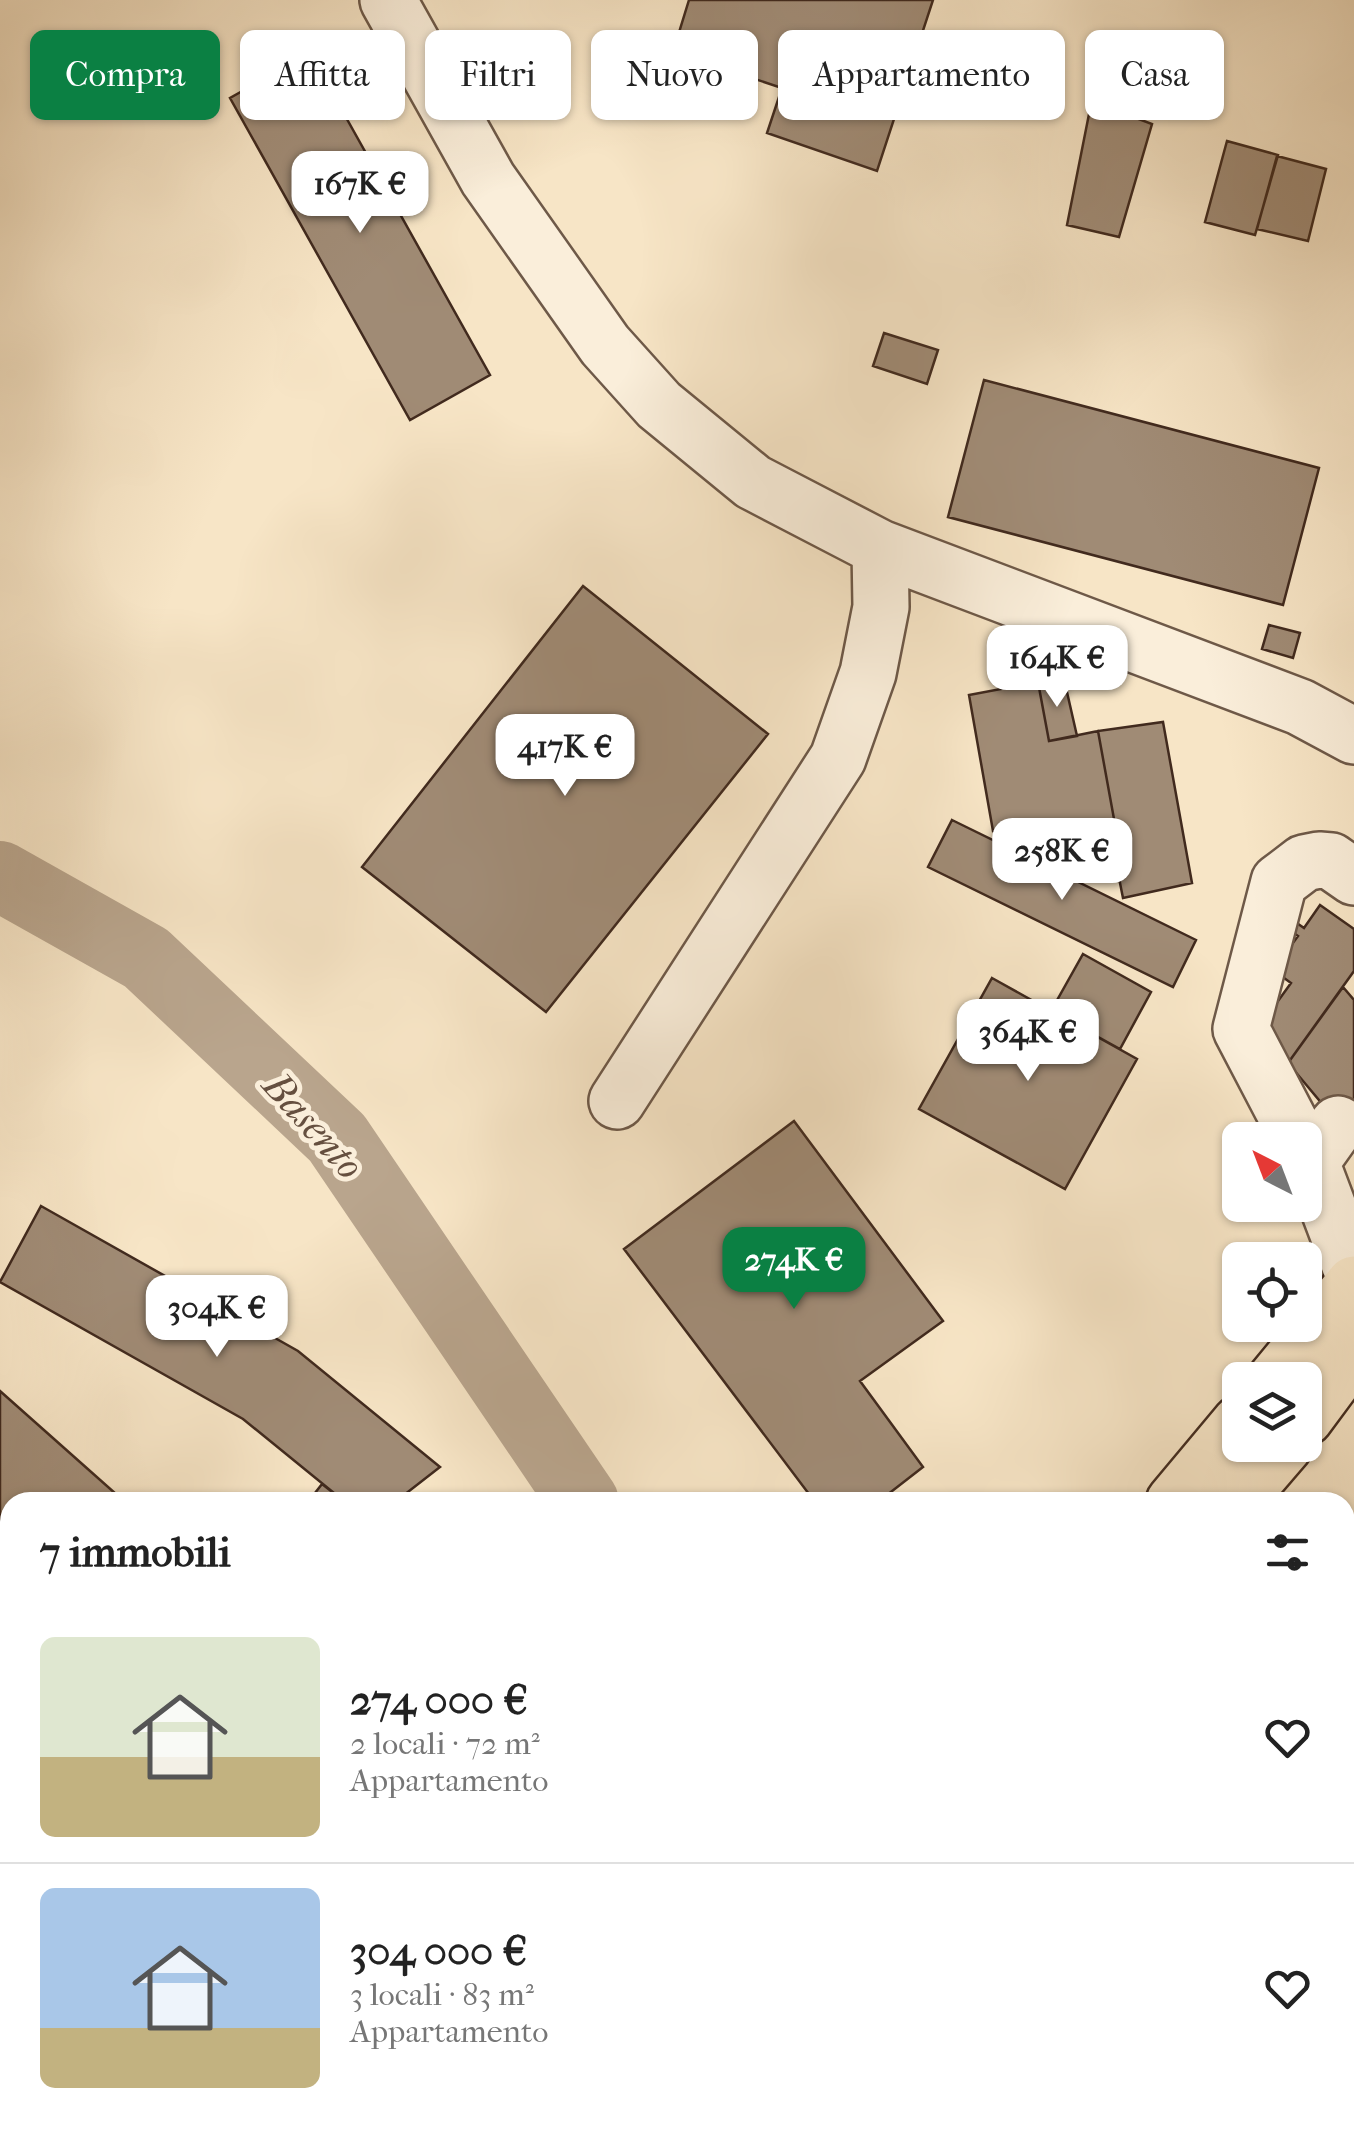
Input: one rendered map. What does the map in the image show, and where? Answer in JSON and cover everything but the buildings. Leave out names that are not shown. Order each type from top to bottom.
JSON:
[{"type":"main road","points":[[1291,1362],[1354,1284]]},
{"type":"main road","points":[[1322,1395],[1354,1352]]},
{"type":"main road","points":[[1182,1492],[1222,1445]]},
{"type":"main road","points":[[1245,1492],[1270,1462]]},
{"type":"street","points":[[388,0],[488,179],[605,345],[659,404],[753,482],[880,548],[1300,707],[1354,736]]},
{"type":"street","points":[[617,1101],[838,758],[868,673],[881,607],[880,548]]},
{"type":"street","points":[[1299,1122],[1241,1029],[1280,882],[1304,863],[1320,860],[1330,861],[1354,878]]},
{"type":"street","points":[[1322,1173],[1354,1276]]},
{"type":"waterway","name":"Basento","points":[[0,876],[146,958],[337,1138],[577,1492]]}]
